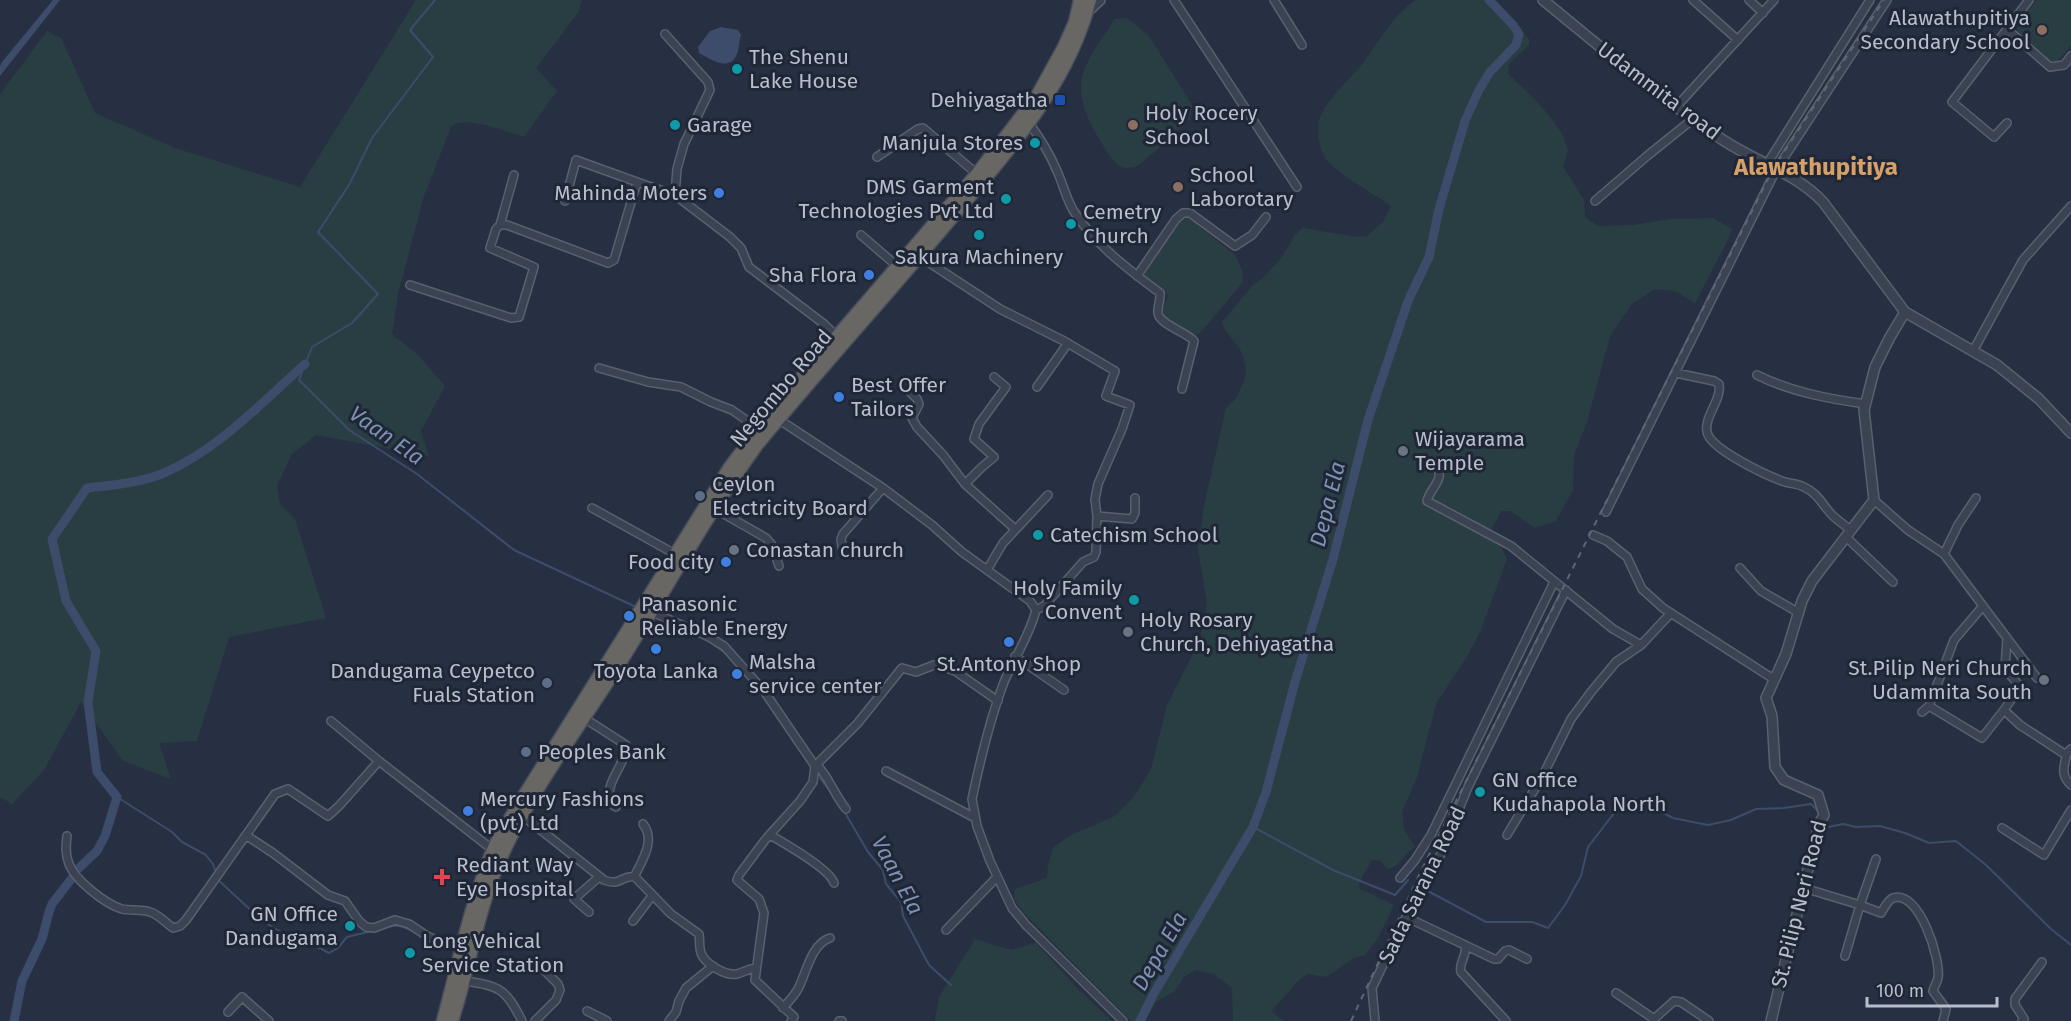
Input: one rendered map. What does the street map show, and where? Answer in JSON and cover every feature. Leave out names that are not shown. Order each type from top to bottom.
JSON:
[{"type":"highway","name":"Negombo Road","points":[[453,1021],[490,885],[508,841],[523,816],[775,416],[837,337],[976,174],[1037,96],[1059,58],[1075,22],[1080,0]]},
{"type":"highway","name":"Negombo Road","points":[[443,1021],[471,913],[493,850],[522,799],[729,467],[759,429],[775,416],[919,256],[1029,123],[1060,76],[1080,33],[1089,6]]},
{"type":"street","points":[[1075,22],[1089,6],[1100,0]]},
{"type":"street","points":[[1174,0],[1297,187]]},
{"type":"street","points":[[1274,0],[1302,45]]},
{"type":"street","name":"Udammita road","points":[[1543,0],[1693,119],[1726,142],[1811,189],[1905,312],[1997,365],[2031,392],[2071,433]]},
{"type":"street","points":[[1694,0],[1738,40]]},
{"type":"street","points":[[1749,0],[1763,13]]},
{"type":"street","points":[[1676,107],[1774,0]]},
{"type":"street","points":[[1767,164],[1870,0]]},
{"type":"street","points":[[1606,512],[1776,170],[1887,0]]},
{"type":"street","points":[[2007,123],[1994,137],[1952,102],[2029,0]]},
{"type":"street","points":[[2007,29],[2050,67],[2064,65],[2071,56]]},
{"type":"street","points":[[665,34],[708,82],[710,90],[684,144],[677,169],[675,195]]},
{"type":"street","points":[[1595,201],[1693,119]]},
{"type":"street","points":[[1029,123],[1056,168],[1068,201],[1076,214],[1095,238],[1137,276],[1160,293],[1158,313],[1161,320],[1194,341],[1182,390]]},
{"type":"street","points":[[877,157],[918,129],[923,128],[976,174]]},
{"type":"street","points":[[565,201],[576,160],[675,195],[730,237],[741,248],[748,267],[824,324],[837,337]]},
{"type":"street","points":[[410,285],[511,318],[519,317],[534,267],[490,248],[496,229],[500,225],[514,175]]},
{"type":"street","points":[[500,225],[507,225],[608,263],[615,260],[637,182]]},
{"type":"street","points":[[1972,351],[2022,260],[2071,206]]},
{"type":"street","points":[[1137,276],[1176,219],[1183,213],[1190,213],[1235,246],[1252,235],[1266,217]]},
{"type":"street","points":[[861,235],[897,266]]},
{"type":"street","points":[[919,256],[1007,313],[1068,343],[1115,371],[1106,396],[1130,405],[1098,484],[1095,499],[1097,516],[1094,557],[1083,562],[1044,606],[1036,610]]},
{"type":"street","points":[[1905,312],[1875,367],[1864,410],[1874,500],[1908,530],[1944,554],[2037,678]]},
{"type":"street","points":[[1037,387],[1068,343]]},
{"type":"street","points":[[599,368],[648,382],[681,387],[732,410],[759,429]]},
{"type":"street","points":[[1676,373],[1719,384],[1719,392],[1706,428],[1711,442],[1749,466],[1784,482],[1810,490],[1893,582]]},
{"type":"street","points":[[1757,375],[1773,383],[1835,400],[1866,404]]},
{"type":"street","points":[[965,484],[994,457],[974,440],[979,424],[1006,387],[994,377]]},
{"type":"street","points":[[910,392],[919,404],[912,418],[917,427],[943,455],[965,484],[1015,529]]},
{"type":"street","points":[[775,416],[883,488],[1030,601],[1036,610],[1033,622],[998,701],[972,799],[975,818],[997,877],[1012,908],[1123,1021]]},
{"type":"street","points":[[1434,462],[1440,470],[1440,475],[1427,501],[1462,517],[1511,546],[1613,629],[1641,645]]},
{"type":"street","points":[[842,546],[843,534],[883,488]]},
{"type":"street","points":[[987,570],[1003,543],[1048,495]]},
{"type":"street","points":[[1097,516],[1132,519],[1135,513],[1135,498]]},
{"type":"street","points":[[1944,554],[1958,525],[1976,498]]},
{"type":"street","name":"St. Pilip Neri Road","points":[[1771,1021],[1819,824],[1824,815],[1818,795],[1784,780],[1775,767],[1772,716],[1766,698],[1786,654],[1812,581],[1874,500]]},
{"type":"street","points":[[592,508],[675,554]]},
{"type":"street","points":[[715,509],[766,538],[772,545],[779,566]]},
{"type":"street","points":[[1593,535],[1607,541],[1627,557],[1642,589],[1671,613],[1775,680]]},
{"type":"street","points":[[1740,568],[1761,591],[1799,613]]},
{"type":"street","points":[[1400,878],[1431,835],[1554,582]]},
{"type":"street","name":"Sada Sarana Road","points":[[1375,1021],[1372,988],[1406,917],[1441,854],[1468,787],[1566,590]]},
{"type":"street","points":[[1922,712],[1929,706],[1954,640],[1983,606]]},
{"type":"street","points":[[652,612],[724,646],[764,691],[815,765],[825,774],[834,793],[846,809]]},
{"type":"street","points":[[1507,835],[1542,777],[1571,719],[1616,662],[1641,645],[1671,613]]},
{"type":"street","points":[[1929,706],[1982,738],[2018,690],[2018,684],[2005,669],[2007,638]]},
{"type":"street","points":[[1016,656],[1064,690]]},
{"type":"street","points":[[795,1020],[755,980],[755,968],[762,934],[763,904],[737,880],[739,875],[800,801],[813,782],[815,765],[857,724],[902,668],[916,672],[934,665],[944,667],[955,671],[998,701]]},
{"type":"street","points":[[2004,710],[2043,741],[2063,753],[2069,751]]},
{"type":"street","points":[[584,718],[626,745],[626,753],[613,777],[609,793],[611,804],[616,807]]},
{"type":"street","points":[[331,721],[493,850]]},
{"type":"street","points":[[2069,751],[2063,773],[2071,785]]},
{"type":"street","points":[[67,836],[68,863],[73,873],[91,890],[110,904],[129,910],[149,912],[173,928],[180,926],[186,920],[275,794],[288,789],[296,792],[328,816],[339,807],[379,761]]},
{"type":"street","points":[[886,771],[975,818]]},
{"type":"street","points":[[2002,828],[2043,855],[2071,810]]},
{"type":"street","points":[[523,816],[599,877],[611,883],[618,883],[630,876],[634,877],[671,914],[699,934],[702,956],[713,966],[726,973],[737,974],[755,968]]},
{"type":"street","points":[[634,877],[650,839],[643,824]]},
{"type":"street","points":[[770,835],[830,875],[834,883]]},
{"type":"street","points":[[247,836],[328,895],[345,901],[366,927],[374,928],[395,920],[409,924],[441,942],[463,945]]},
{"type":"street","points":[[1845,956],[1876,859]]},
{"type":"street","points":[[589,912],[574,899],[599,877]]},
{"type":"street","points":[[946,930],[997,877]]},
{"type":"street","points":[[1804,888],[1881,913],[1890,900],[1896,897],[1908,901],[1919,913],[1931,938],[1938,978],[1933,991],[1946,1009],[1942,1021]]},
{"type":"street","points":[[633,921],[652,896]]},
{"type":"street","points":[[1406,917],[1494,959],[1498,959],[1509,950],[1527,959]]},
{"type":"street","points":[[783,1008],[797,991],[815,951],[830,938]]},
{"type":"street","points":[[1465,945],[1461,972],[1506,1021]]},
{"type":"street","points":[[2025,1020],[2015,1005],[2015,999],[2042,962]]},
{"type":"street","points":[[669,1021],[676,1012],[679,1000],[686,988],[713,966]]},
{"type":"street","points":[[535,1021],[556,1000],[560,990],[558,984],[541,967]]},
{"type":"street","points":[[465,981],[483,984],[506,994],[516,1007],[522,1021]]},
{"type":"street","points":[[1616,993],[1654,1019],[1674,1001],[1681,1002],[1709,1021]]},
{"type":"street","points":[[228,1012],[242,997],[269,1021]]},
{"type":"street","points":[[587,1011],[607,1021]]},
{"type":"green space","points":[[416,0],[582,0],[578,13],[536,68],[557,91],[524,137],[475,123],[457,123],[451,127],[423,199],[398,294],[392,334],[418,355],[445,386],[421,431],[429,456],[316,435],[291,455],[277,486],[280,504],[295,519],[326,618],[229,637],[197,741],[159,743],[171,779],[123,761],[81,702],[44,770],[12,804],[0,797],[0,94],[47,31],[61,38],[95,113],[175,148],[300,187]]},
{"type":"green space","points":[[1416,0],[1494,0],[1529,39],[1529,45],[1509,64],[1508,74],[1551,118],[1564,138],[1568,152],[1563,166],[1584,200],[1585,217],[1598,226],[1633,225],[1671,219],[1713,218],[1732,229],[1695,303],[1675,291],[1655,289],[1632,304],[1610,336],[1587,422],[1574,455],[1573,490],[1556,521],[1535,528],[1510,511],[1501,511],[1492,529],[1507,559],[1481,630],[1468,655],[1436,704],[1417,777],[1402,812],[1404,830],[1415,847],[1396,865],[1388,869],[1379,860],[1372,860],[1359,882],[1360,889],[1394,905],[1378,938],[1365,955],[1352,959],[1326,977],[1308,974],[1300,979],[1273,1009],[1272,1012],[1284,1021],[1233,1021],[1232,988],[1213,974],[1196,970],[1184,977],[1175,991],[1156,1002],[1146,1021],[1131,1021],[1025,914],[1014,899],[1015,889],[1047,878],[1053,848],[1069,836],[1115,816],[1134,797],[1151,769],[1167,705],[1200,640],[1207,604],[1198,548],[1204,506],[1226,408],[1238,396],[1246,376],[1245,363],[1240,349],[1225,330],[1222,322],[1253,285],[1263,278],[1281,258],[1295,235],[1303,228],[1356,237],[1367,236],[1383,222],[1391,206],[1352,181],[1326,160],[1318,135],[1319,122],[1329,102],[1363,63],[1393,21]]},
{"type":"green space","name":"Alawathupitiya Secondary School","points":[[2037,0],[2071,0],[2071,45],[2058,61],[2049,61],[2018,34],[2017,24]]},
{"type":"green space","points":[[1127,18],[1149,36],[1192,105],[1189,118],[1173,135],[1135,167],[1126,168],[1114,161],[1108,154],[1090,122],[1081,91],[1086,65],[1094,51],[1115,19]]},
{"type":"green space","points":[[1185,217],[1235,255],[1242,269],[1243,282],[1202,331],[1195,336],[1175,326],[1166,318],[1163,309],[1169,295],[1145,277],[1145,272],[1168,234]]},
{"type":"green space","points":[[975,939],[1011,950],[1036,943],[1079,990],[1112,1021],[935,1021],[939,997]]},
{"type":"water","points":[[53,0],[60,0],[0,76],[2,62]]},
{"type":"water","points":[[721,27],[738,30],[741,35],[734,60],[725,64],[699,53],[698,47],[710,31]]},
{"type":"waterway","name":"Vaan Ela","points":[[435,0],[410,30],[433,57],[372,138],[349,185],[318,232],[378,294],[352,323],[312,347],[299,380],[349,430],[417,474],[514,550],[636,607]]},
{"type":"waterway","name":"Depa Ela","points":[[1140,1021],[1153,995],[1253,827],[1266,792],[1295,682],[1333,559],[1368,420],[1408,301],[1429,257],[1439,209],[1465,121],[1490,72],[1516,45],[1519,34],[1489,0]]},
{"type":"waterway","points":[[79,868],[97,851],[105,836],[117,797],[97,772],[88,702],[96,651],[66,601],[52,539],[87,488],[145,479],[184,463],[221,439],[305,364]]},
{"type":"waterway","name":"Vaan Ela","points":[[706,639],[725,653]]},
{"type":"waterway","name":"Vaan Ela","points":[[793,739],[808,762]]},
{"type":"waterway","name":"Vaan Ela","points":[[820,778],[836,799]]},
{"type":"waterway","points":[[117,797],[172,832],[182,842],[206,855],[216,873]]},
{"type":"waterway","points":[[1426,890],[1486,922],[1532,922],[1548,928],[1565,905],[1581,876],[1588,847],[1621,804],[1635,798],[1673,818],[1708,825],[1731,820],[1756,809],[1811,804],[1819,812]]},
{"type":"waterway","name":"Vaan Ela","points":[[844,811],[868,852],[883,870],[886,884],[901,902],[903,916],[929,965],[951,985]]},
{"type":"waterway","points":[[1827,825],[1828,827],[1843,824],[1856,827],[1880,826],[1929,843],[1956,841],[1986,865],[2051,929],[2071,945]]},
{"type":"waterway","points":[[1253,827],[1333,870],[1395,895],[1408,880]]},
{"type":"waterway","points":[[14,1021],[22,981],[42,939],[52,904],[72,878]]},
{"type":"waterway","points":[[217,879],[272,927],[329,953],[338,948],[347,937],[372,931]]},
{"type":"waterway","points":[[378,930],[396,926],[414,932]]},
{"type":"waterway","points":[[438,944],[456,948]]},
{"type":"railway","points":[[1351,1021],[1421,871],[1774,167],[1884,0]]},
{"type":"place","name":"Alawathupitiya Secondary School","points":[[2042,30]]},
{"type":"place","name":"The Shenu Lake House","points":[[737,69]]},
{"type":"place","name":"Dehiyagatha","points":[[1060,100]]},
{"type":"place","name":"Garage","points":[[675,125]]},
{"type":"place","name":"Holy Rocery School","points":[[1133,125]]},
{"type":"place","name":"Manjula Stores","points":[[1035,143]]},
{"type":"place","name":"School Laborotary","points":[[1178,187]]},
{"type":"place","name":"Mahinda Moters","points":[[719,193]]},
{"type":"place","name":"DMS Garment Technologies Pvt Ltd","points":[[1006,199]]},
{"type":"place","name":"Cemetry Church","points":[[1071,224]]},
{"type":"place","name":"Sakura Machinery","points":[[979,235]]},
{"type":"place","name":"Sha Flora","points":[[869,275]]},
{"type":"place","name":"Best Offer Tailors","points":[[839,397]]},
{"type":"place","name":"Wijayarama Temple","points":[[1403,451]]},
{"type":"place","name":"Ceylon Electricity Board","points":[[700,496]]},
{"type":"place","name":"Catechism School","points":[[1038,535]]},
{"type":"place","name":"Conastan church","points":[[734,550]]},
{"type":"place","name":"Food city","points":[[726,562]]},
{"type":"place","name":"Holy Family Convent","points":[[1134,600]]},
{"type":"place","name":"Panasonic Reliable Energy","points":[[629,616]]},
{"type":"place","name":"Holy Rosary Church, Dehiyagatha","points":[[1128,632]]},
{"type":"place","name":"St.Antony Shop","points":[[1009,642]]},
{"type":"place","name":"Toyota Lanka","points":[[656,649]]},
{"type":"place","name":"Malsha service center","points":[[737,674]]},
{"type":"place","name":"St.Pilip Neri Church Udammita South","points":[[2044,680]]},
{"type":"place","name":"Dandugama Ceypetco Fuals Station","points":[[547,683]]},
{"type":"place","name":"Peoples Bank","points":[[526,752]]},
{"type":"place","name":"GN office Kudahapola North","points":[[1480,792]]},
{"type":"place","name":"Mercury Fashions (pvt) Ltd","points":[[468,811]]},
{"type":"place","name":"Rediant Way Eye Hospital","points":[[442,877]]},
{"type":"place","name":"GN Office Dandugama","points":[[350,926]]},
{"type":"place","name":"Long Vehical Service Station","points":[[410,953]]},
{"type":"district","name":"Alawathupitiya","points":[[1816,167]]}]
